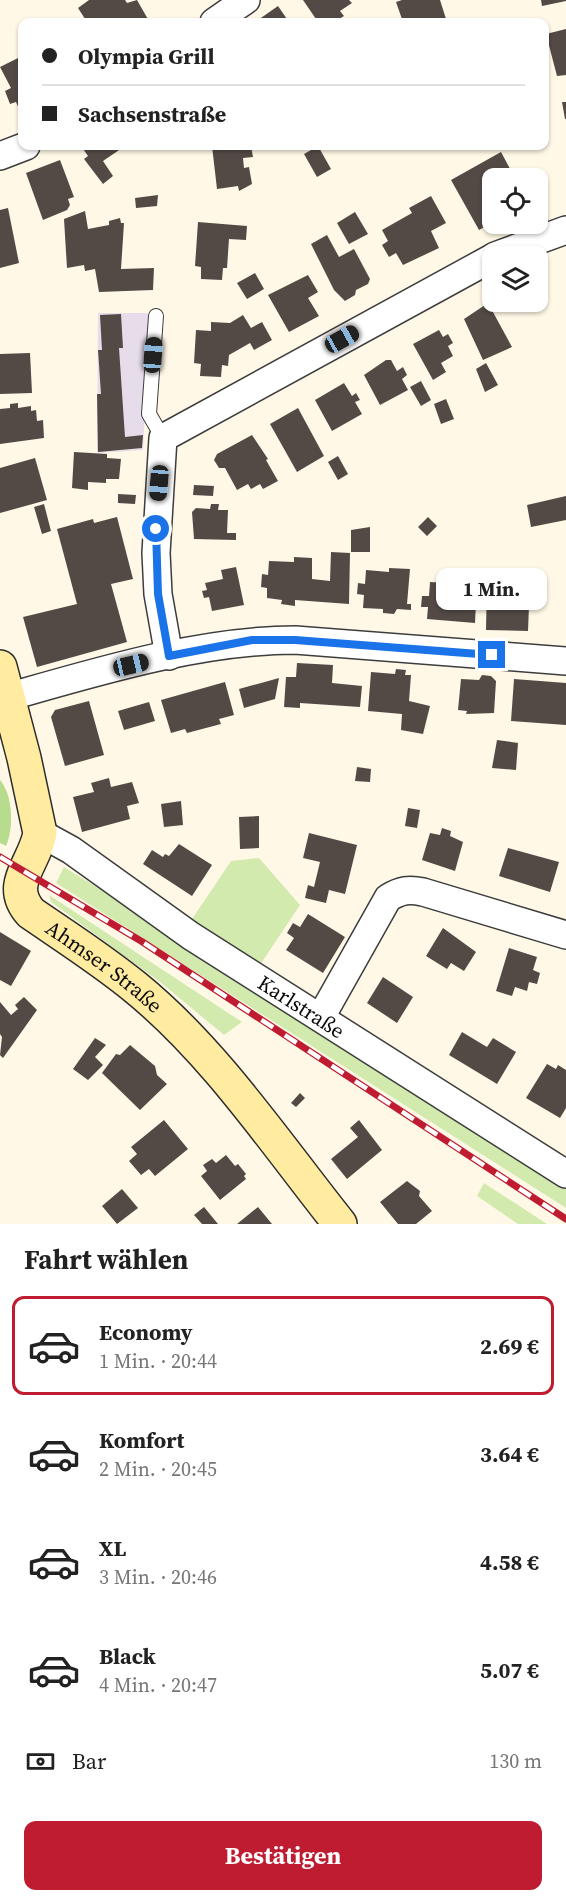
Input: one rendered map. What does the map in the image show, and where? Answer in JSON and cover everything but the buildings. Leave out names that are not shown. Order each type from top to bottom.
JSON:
[{"type":"street","points":[[220,18],[246,0]]},
{"type":"street","points":[[0,156],[18,149]]},
{"type":"street","points":[[523,246],[566,230]]},
{"type":"street","points":[[169,656],[158,594],[156,553],[164,438],[482,264]]},
{"type":"street","points":[[4,682],[73,678],[252,640],[295,640],[566,661]]},
{"type":"street","name":"Ahmser Straße","points":[[4,682],[12,753],[40,832],[38,844],[20,886],[9,896],[136,988],[182,1032],[221,1075],[340,1224]]},
{"type":"street","name":"Karlstraße","points":[[40,832],[71,850],[191,936],[566,1174]]},
{"type":"street","points":[[321,1017],[388,898],[400,891],[410,889],[423,892],[566,935]]},
{"type":"lane","points":[[156,316],[149,414],[164,438]]},
{"type":"shaded area","points":[[98,313],[150,313],[143,450],[97,453]]},
{"type":"green space","points":[[0,780],[8,794],[11,812],[9,839],[6,846],[0,843]]},
{"type":"green space","points":[[259,858],[300,905],[256,971],[188,925],[231,861]]},
{"type":"green space","points":[[64,867],[178,937],[566,1186],[566,1208],[56,883]]},
{"type":"green space","points":[[49,895],[242,1022],[224,1035],[160,982],[51,902]]},
{"type":"green space","points":[[484,1183],[547,1224],[518,1224],[477,1196]]},
{"type":"railway","points":[[0,857],[141,941],[566,1219]]},
{"type":"route","points":[[156,529],[158,594],[169,656],[252,640],[295,640],[492,655]]}]
